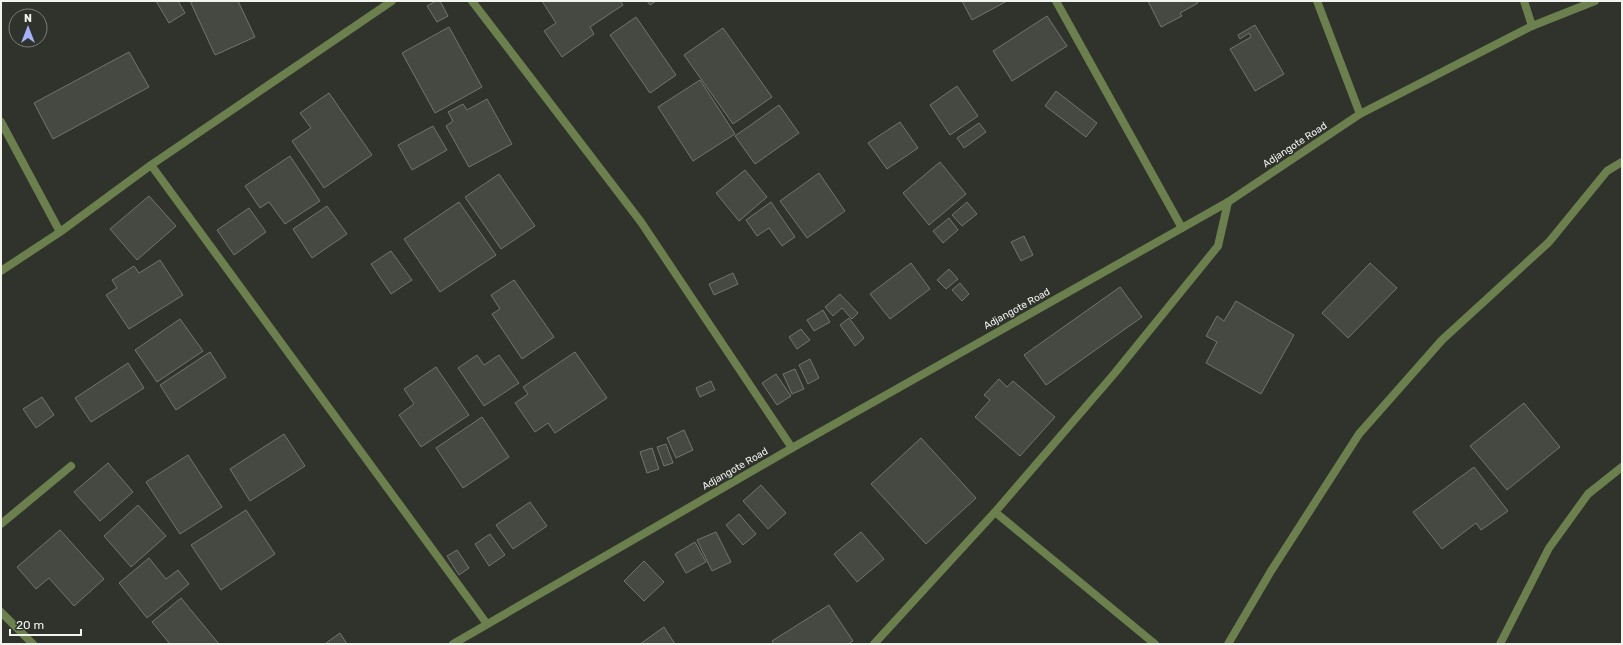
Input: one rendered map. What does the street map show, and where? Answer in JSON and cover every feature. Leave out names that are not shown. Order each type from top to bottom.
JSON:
[{"type":"street","points":[[1,271],[60,232],[151,165],[392,1]]},
{"type":"street","points":[[472,1],[641,222],[792,448]]},
{"type":"street","points":[[1056,1],[1182,228]]},
{"type":"street","points":[[1317,1],[1360,114]]},
{"type":"street","points":[[1524,1],[1532,26]]},
{"type":"street","name":"Adjangote Road","points":[[453,644],[792,448],[1228,202],[1360,114],[1532,26],[1595,1]]},
{"type":"street","points":[[1,122],[60,232]]},
{"type":"street","points":[[1228,644],[1271,571],[1360,434],[1442,340],[1549,242],[1607,171],[1622,162]]},
{"type":"street","points":[[151,165],[487,624]]},
{"type":"street","points":[[874,644],[996,512],[1114,374],[1218,246],[1228,202]]},
{"type":"street","points":[[1,524],[71,466]]},
{"type":"street","points":[[1500,644],[1549,548],[1588,494],[1622,467]]},
{"type":"street","points":[[996,512],[1155,644]]},
{"type":"street","points":[[1,612],[33,644]]},
{"type":"building","points":[[156,1],[178,1],[185,13],[169,23]]},
{"type":"building","points":[[190,1],[238,1],[255,37],[215,55]]},
{"type":"building","points":[[436,1],[440,1],[448,16],[437,22],[427,6]]},
{"type":"building","points":[[542,1],[620,1],[623,5],[590,27],[594,34],[562,57],[544,31],[556,23]]},
{"type":"building","points":[[647,1],[656,1],[650,5]]},
{"type":"building","points":[[962,1],[1007,1],[972,20]]},
{"type":"building","points":[[1148,1],[1197,1],[1198,3],[1180,13],[1182,16],[1161,27]]},
{"type":"building","points":[[1047,16],[1067,46],[1012,81],[993,51]]},
{"type":"building","points":[[636,17],[676,75],[650,93],[610,35]]},
{"type":"building","points":[[1255,25],[1284,74],[1255,91],[1230,49],[1251,37],[1249,33],[1240,39],[1238,35]]},
{"type":"building","points":[[449,27],[482,87],[435,113],[402,53]]},
{"type":"building","points":[[723,28],[772,97],[733,124],[684,55]]},
{"type":"building","points":[[129,52],[149,87],[53,139],[34,103]]},
{"type":"building","points":[[700,80],[735,134],[693,161],[658,107]]},
{"type":"building","points":[[957,86],[978,116],[950,135],[930,105]]},
{"type":"building","points":[[1056,91],[1097,123],[1086,137],[1045,106]]},
{"type":"building","points":[[329,93],[372,155],[324,188],[292,141],[311,128],[300,113]]},
{"type":"building","points":[[487,99],[512,144],[469,167],[446,126],[453,121],[448,112],[463,104],[467,110]]},
{"type":"building","points":[[779,105],[799,133],[755,164],[735,136]]},
{"type":"building","points":[[900,122],[918,148],[887,169],[868,143]]},
{"type":"building","points":[[979,123],[986,132],[964,148],[957,138]]},
{"type":"building","points":[[433,126],[447,150],[412,170],[398,145]]},
{"type":"building","points":[[290,156],[320,201],[285,224],[269,202],[260,208],[245,186]]},
{"type":"building","points":[[940,162],[966,194],[929,225],[903,193]]},
{"type":"building","points":[[745,170],[767,197],[739,221],[716,193]]},
{"type":"building","points":[[819,173],[845,211],[807,238],[780,201]]},
{"type":"building","points":[[499,174],[535,226],[501,249],[465,197]]},
{"type":"building","points":[[149,196],[176,226],[137,260],[110,229]]},
{"type":"building","points":[[459,202],[496,255],[440,292],[404,239]]},
{"type":"building","points":[[771,202],[795,237],[782,246],[769,228],[757,236],[746,220]]},
{"type":"building","points":[[967,202],[977,214],[962,226],[952,215]]},
{"type":"building","points":[[327,206],[347,234],[312,258],[293,229]]},
{"type":"building","points":[[249,208],[266,232],[234,255],[217,230]]},
{"type":"building","points":[[949,218],[958,230],[943,243],[933,231]]},
{"type":"building","points":[[1024,236],[1033,255],[1021,261],[1011,242]]},
{"type":"building","points":[[391,251],[412,280],[391,294],[371,264]]},
{"type":"building","points":[[160,260],[183,295],[129,329],[106,295],[117,288],[112,280],[134,266],[139,273]]},
{"type":"building","points":[[911,263],[930,289],[890,319],[870,294]]},
{"type":"building","points":[[1370,263],[1397,288],[1348,338],[1322,313]]},
{"type":"building","points":[[949,269],[958,279],[946,289],[937,280]]},
{"type":"building","points":[[733,273],[738,284],[714,295],[709,284]]},
{"type":"building","points":[[514,280],[554,337],[522,359],[492,314],[500,309],[491,295]]},
{"type":"building","points":[[960,283],[969,294],[962,301],[952,290]]},
{"type":"building","points":[[1120,287],[1142,317],[1046,385],[1024,355]]},
{"type":"building","points":[[840,294],[858,313],[852,319],[842,308],[833,316],[825,307]]},
{"type":"building","points":[[1236,301],[1294,335],[1261,394],[1206,363],[1217,342],[1206,336],[1217,316],[1224,321]]},
{"type":"building","points":[[823,310],[830,322],[814,331],[807,320]]},
{"type":"building","points":[[849,318],[864,338],[855,346],[840,325]]},
{"type":"building","points":[[180,319],[203,351],[157,382],[135,350]]},
{"type":"building","points":[[801,329],[810,340],[797,349],[789,337]]},
{"type":"building","points":[[210,352],[226,377],[176,410],[160,385]]},
{"type":"building","points":[[575,352],[607,398],[555,433],[548,423],[535,432],[515,403],[528,394],[523,387]]},
{"type":"building","points":[[477,355],[484,365],[499,355],[519,383],[484,406],[458,368]]},
{"type":"building","points":[[810,359],[819,378],[808,384],[799,365]]},
{"type":"building","points":[[128,363],[144,388],[91,422],[75,398]]},
{"type":"building","points":[[436,367],[469,415],[421,447],[399,415],[414,404],[404,389]]},
{"type":"building","points":[[795,369],[804,389],[792,394],[783,374]]},
{"type":"building","points":[[776,374],[791,396],[777,405],[762,383]]},
{"type":"building","points":[[999,379],[1007,387],[1013,381],[1055,417],[1020,456],[975,417],[990,400],[984,395]]},
{"type":"building","points":[[711,381],[715,390],[700,397],[696,388]]},
{"type":"building","points":[[42,397],[54,415],[36,428],[23,409]]},
{"type":"building","points":[[1524,403],[1560,447],[1507,490],[1470,446]]},
{"type":"building","points":[[482,417],[509,457],[463,488],[436,448]]},
{"type":"building","points":[[684,430],[693,450],[676,458],[667,438]]},
{"type":"building","points":[[284,434],[305,466],[250,501],[230,469]]},
{"type":"building","points":[[921,438],[976,498],[926,544],[871,484]]},
{"type":"building","points":[[666,444],[673,463],[664,466],[657,447]]},
{"type":"building","points":[[652,448],[659,469],[647,473],[640,452]]},
{"type":"building","points":[[188,455],[222,507],[180,534],[146,482]]},
{"type":"building","points":[[108,463],[133,492],[100,521],[74,492]]},
{"type":"building","points":[[1474,467],[1508,511],[1481,530],[1476,523],[1442,549],[1413,512]]},
{"type":"building","points":[[761,485],[786,513],[768,529],[743,501]]},
{"type":"building","points":[[530,502],[547,526],[513,549],[496,525]]},
{"type":"building","points":[[138,505],[166,536],[131,567],[104,536]]},
{"type":"building","points":[[246,510],[275,554],[221,590],[191,545]]},
{"type":"building","points":[[739,514],[756,534],[743,545],[726,525]]},
{"type":"building","points":[[60,530],[104,579],[74,606],[49,578],[36,589],[17,567]]},
{"type":"building","points":[[716,532],[731,562],[712,571],[697,540]]},
{"type":"building","points":[[861,532],[884,559],[857,582],[834,554]]},
{"type":"building","points":[[490,534],[505,555],[489,566],[475,544]]},
{"type":"building","points":[[695,542],[706,562],[686,573],[675,554]]},
{"type":"building","points":[[457,550],[469,568],[459,575],[447,556]]},
{"type":"building","points":[[149,558],[166,579],[178,570],[189,584],[147,618],[119,583]]},
{"type":"building","points":[[644,561],[664,582],[644,601],[624,581]]},
{"type":"building","points":[[181,598],[219,644],[170,644],[152,622]]},
{"type":"building","points":[[829,605],[853,641],[848,644],[774,644],[772,641]]},
{"type":"building","points":[[664,627],[675,644],[640,644]]},
{"type":"building","points":[[340,633],[347,644],[326,644],[326,643]]}]
